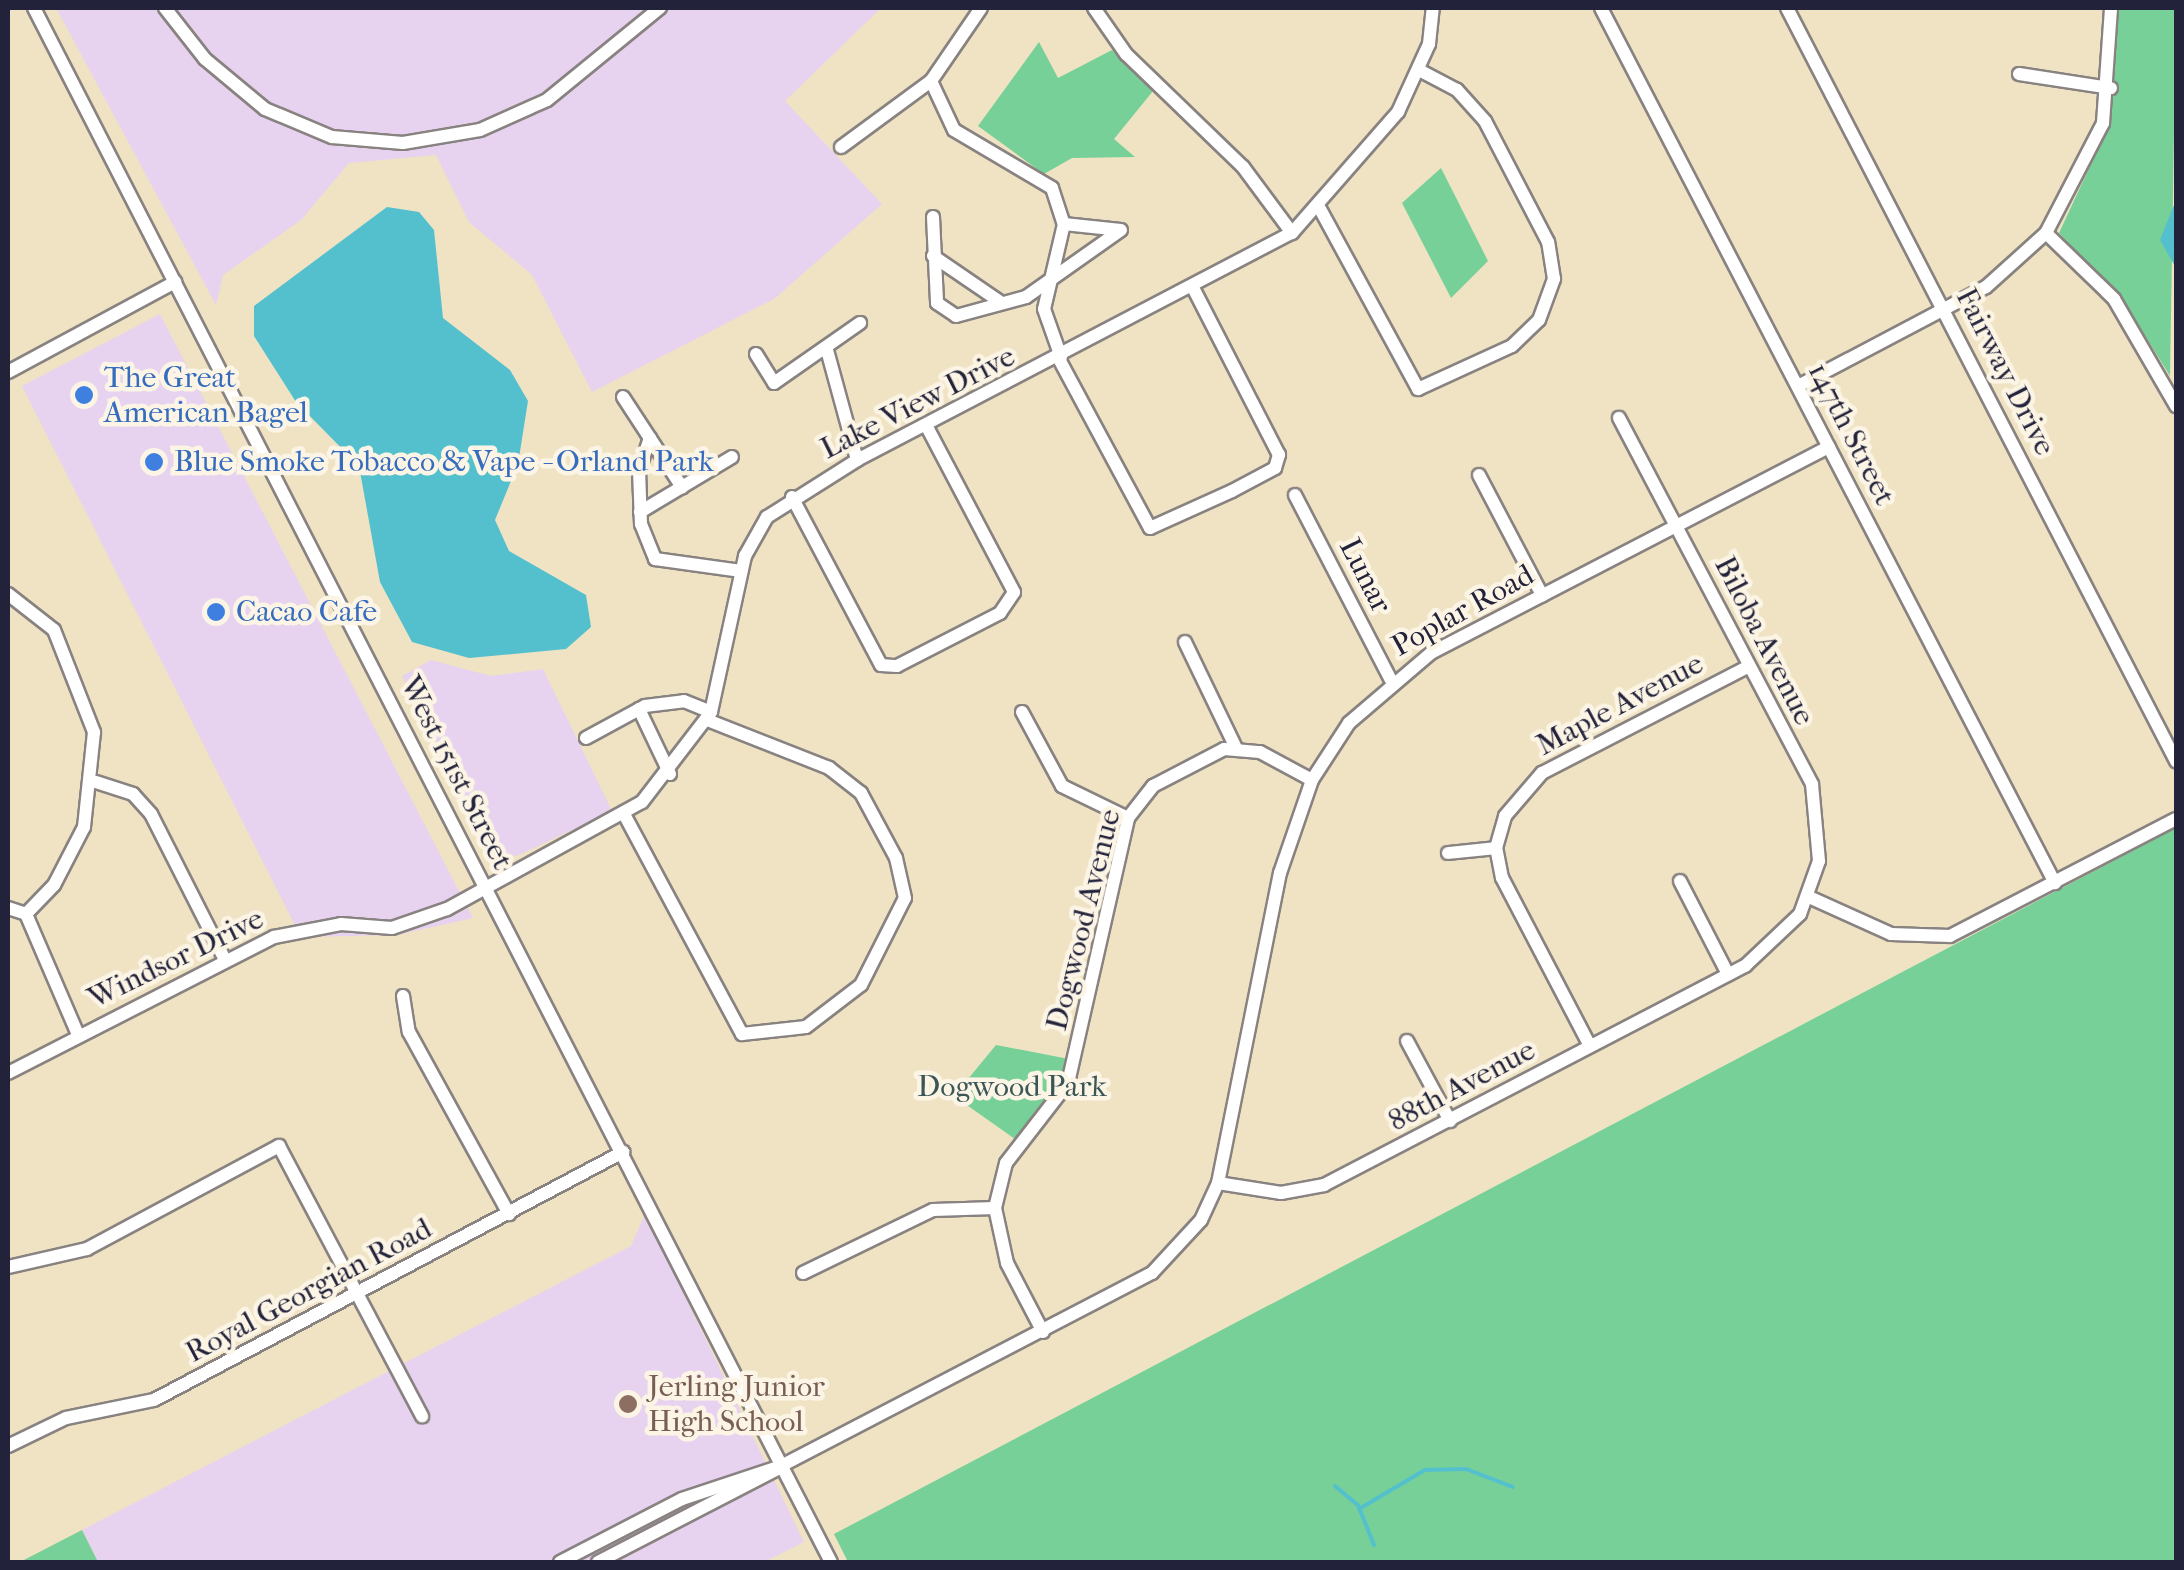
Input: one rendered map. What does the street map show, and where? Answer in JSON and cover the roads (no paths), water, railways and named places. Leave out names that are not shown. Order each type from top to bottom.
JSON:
[{"type":"street","name":"West 151st Street","points":[[34,8],[831,1562]]},
{"type":"street","points":[[165,8],[205,59],[265,109],[332,137],[385,143],[455,137],[538,105],[660,8]]},
{"type":"street","points":[[841,148],[931,80],[981,8]]},
{"type":"street","points":[[1094,8],[1126,54],[1244,167],[1292,233]]},
{"type":"street","name":"Lake View Drive","points":[[488,890],[624,814],[670,774],[709,716],[741,571],[756,531],[792,496],[1292,233],[1320,209],[1380,139],[1419,70],[1433,8]]},
{"type":"street","name":"147th Street","points":[[1602,8],[2055,883]]},
{"type":"street","points":[[1798,386],[1945,310],[2005,274],[2046,233],[2090,163],[2111,88],[2111,8]]},
{"type":"street","name":"Fairway Drive","points":[[1790,9],[2176,761]]},
{"type":"street","points":[[1320,209],[1418,389],[1528,334],[1554,279],[1548,242],[1485,122],[1457,90],[1419,70]]},
{"type":"street","points":[[2019,74],[2111,88]]},
{"type":"street","points":[[931,80],[954,130],[1052,188],[1064,224],[1045,286],[1046,327],[1146,524],[1162,528],[1275,468],[1279,455],[1193,288]]},
{"type":"street","points":[[933,217],[933,256],[945,311],[999,301],[1045,286],[1121,230],[1064,224]]},
{"type":"street","points":[[2046,233],[2114,300],[2176,406]]},
{"type":"street","points":[[933,256],[999,301]]},
{"type":"street","points":[[8,372],[175,282]]},
{"type":"street","points":[[756,354],[774,383],[860,323]]},
{"type":"street","points":[[826,350],[857,460]]},
{"type":"street","points":[[623,398],[682,487]]},
{"type":"street","name":"Biloba Avenue","points":[[1620,418],[1816,799],[1821,839],[1809,896]]},
{"type":"street","points":[[792,496],[886,667],[1012,604],[926,425]]},
{"type":"street","points":[[650,438],[640,512],[655,558],[741,571]]},
{"type":"street","name":"Poplar Road","points":[[1218,1183],[1280,872],[1312,780],[1348,722],[1391,680],[1542,595],[1830,447]]},
{"type":"street","points":[[640,512],[732,457]]},
{"type":"street","points":[[1479,475],[1542,595]]},
{"type":"street","name":"Lunar","points":[[1295,495],[1391,680]]},
{"type":"street","points":[[8,594],[54,630],[83,691],[96,782],[62,870],[26,914]]},
{"type":"street","points":[[1184,642],[1236,748],[1312,780]]},
{"type":"street","name":"Maple Avenue","points":[[1496,848],[1529,782],[1749,666]]},
{"type":"street","points":[[586,738],[639,709],[684,701],[709,716],[829,768],[862,793],[896,858],[905,898],[861,985],[806,1027],[765,1039],[742,1034],[624,814]]},
{"type":"street","points":[[639,709],[670,774]]},
{"type":"street","points":[[1022,712],[1062,786],[1128,818]]},
{"type":"street","name":"Dogwood Avenue","points":[[1043,1332],[1007,1262],[995,1208],[1006,1163],[1056,1107],[1074,1065],[1128,818],[1162,780],[1236,748]]},
{"type":"street","points":[[96,782],[133,794],[151,814],[225,960]]},
{"type":"street","points":[[1809,896],[1891,934],[1932,939],[2055,883],[2176,819]]},
{"type":"street","points":[[1448,853],[1496,848],[1509,893],[1590,1046]]},
{"type":"street","points":[[1680,881],[1728,974]]},
{"type":"street","name":"Windsor Drive","points":[[8,1072],[225,960],[314,927],[392,928],[488,890]]},
{"type":"street","name":"88th Avenue","points":[[1218,1183],[1281,1193],[1324,1185],[1728,974],[1772,947],[1809,896]]},
{"type":"street","points":[[8,908],[26,914],[78,1035]]},
{"type":"street","points":[[403,996],[409,1032],[509,1214]]},
{"type":"street","points":[[1407,1041],[1450,1121]]},
{"type":"street","points":[[8,1267],[86,1250],[279,1146],[422,1416]]},
{"type":"street","name":"Royal Georgian Road","points":[[9,1443],[82,1413],[154,1400],[357,1296],[622,1152]]},
{"type":"street","points":[[560,1562],[682,1499],[781,1466],[1152,1274],[1201,1220],[1218,1183]]},
{"type":"street","points":[[803,1273],[933,1210],[995,1208]]},
{"type":"street","points":[[598,1562],[764,1484],[781,1466]]},
{"type":"water","points":[[2176,200],[2176,268],[2160,240]]},
{"type":"water","points":[[387,207],[419,212],[434,230],[443,318],[510,370],[528,401],[518,464],[495,520],[509,551],[586,595],[591,627],[566,649],[469,658],[412,642],[380,582],[359,466],[296,402],[254,336],[254,306]]},
{"type":"waterway","points":[[1359,1509],[1425,1470],[1466,1469],[1513,1487]]},
{"type":"waterway","points":[[1335,1486],[1358,1505],[1374,1545]]},
{"type":"place","name":"The Great American Bagel","points":[[84,395]]},
{"type":"place","name":"Blue Smoke Tobacco & Vape - Orland Park","points":[[154,462]]},
{"type":"place","name":"Cacao Cafe","points":[[216,612]]},
{"type":"place","name":"Jerling Junior High School","points":[[628,1404]]},
{"type":"park label","name":"Dogwood Park","points":[[1012,1087]]}]
